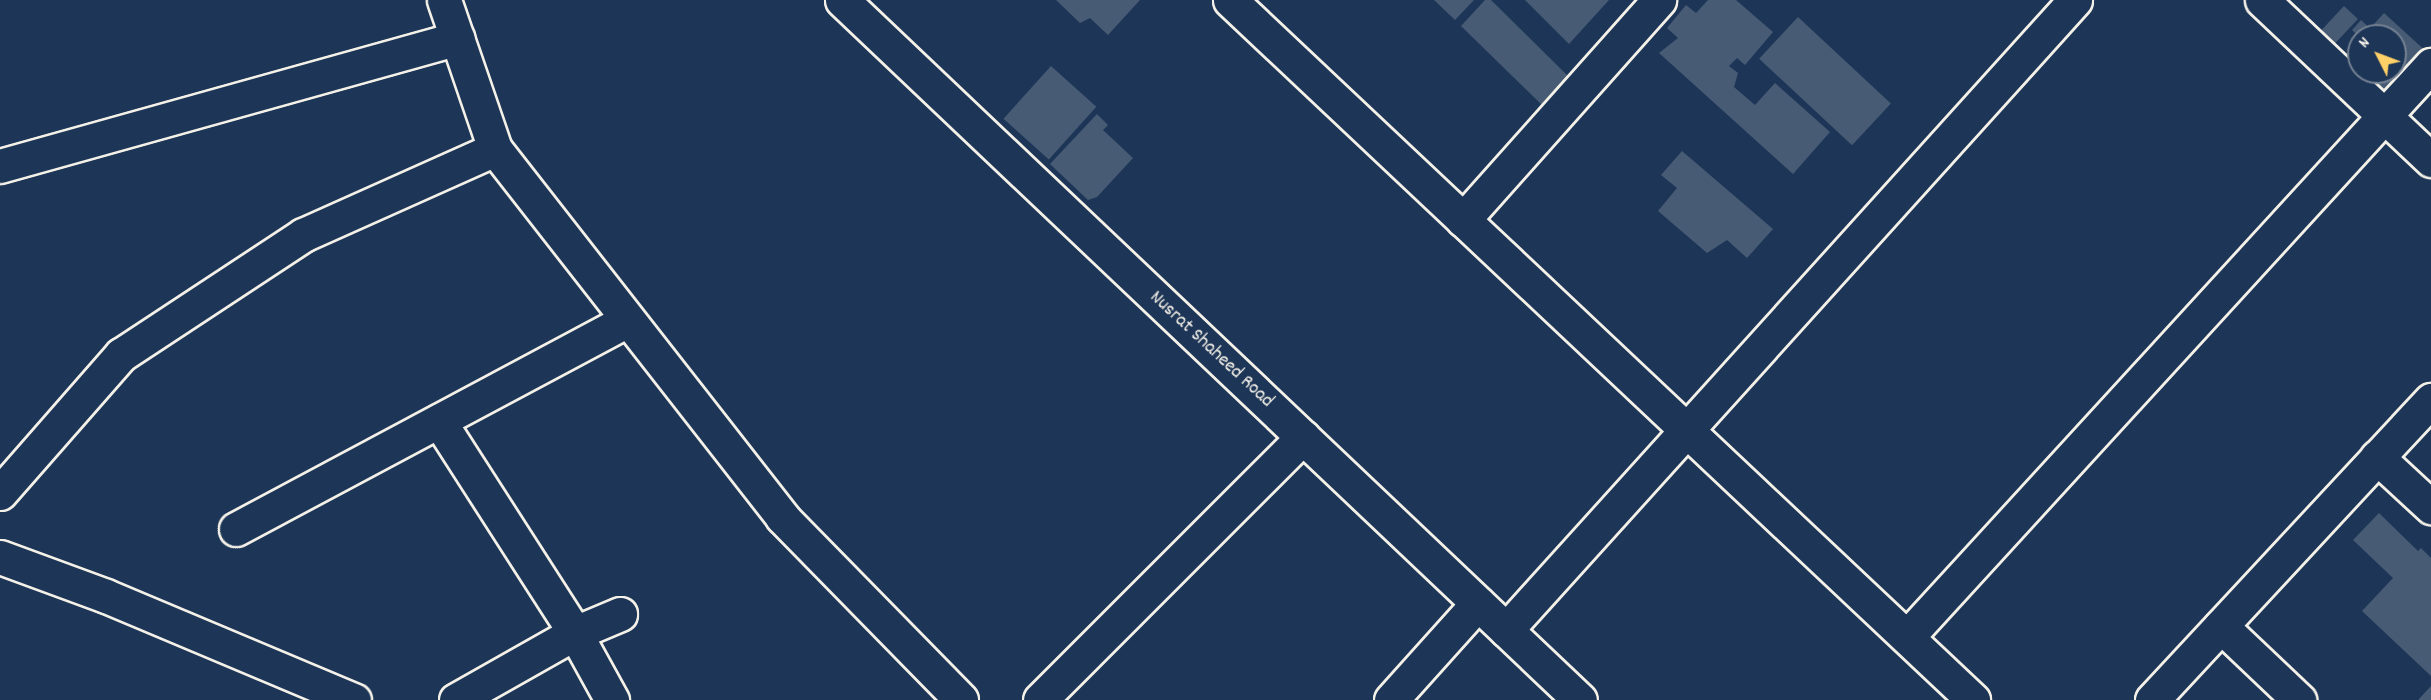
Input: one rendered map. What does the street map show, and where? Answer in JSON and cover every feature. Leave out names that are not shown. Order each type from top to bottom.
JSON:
[{"type":"street","points":[[444,0],[495,148],[782,517],[961,700]]},
{"type":"street","name":"Nusrat Shaheed Road","points":[[842,0],[1580,700]]},
{"type":"street","points":[[1230,0],[1973,700]]},
{"type":"street","points":[[1463,220],[1659,0]]},
{"type":"street","points":[[1506,630],[2075,0]]},
{"type":"street","points":[[2262,0],[2431,160]]},
{"type":"street","points":[[0,166],[457,38]]},
{"type":"street","points":[[1907,637],[2431,65]]},
{"type":"street","points":[[0,493],[121,355],[303,234],[495,148]]},
{"type":"street","points":[[237,529],[628,320]]},
{"type":"street","points":[[2152,700],[2431,400]]},
{"type":"street","points":[[440,421],[575,633],[612,700]]},
{"type":"street","points":[[1040,700],[1303,437]]},
{"type":"street","points":[[2378,457],[2431,507]]},
{"type":"street","points":[[0,557],[106,596],[354,700]]},
{"type":"street","points":[[1391,700],[1478,603]]},
{"type":"street","points":[[456,700],[575,633],[620,614]]},
{"type":"street","points":[[2221,626],[2300,700]]},
{"type":"building","points":[[1056,0],[1140,0],[1108,35],[1090,18],[1080,23]]},
{"type":"building","points":[[1434,0],[1474,0],[1455,20]]},
{"type":"building","points":[[1485,0],[1491,0],[1569,77],[1542,105],[1461,26]]},
{"type":"building","points":[[1525,0],[1609,0],[1569,44]]},
{"type":"building","points":[[1708,0],[1736,0],[1773,32],[1745,65],[1737,58],[1729,66],[1738,73],[1734,87],[1755,105],[1775,83],[1830,132],[1793,174],[1659,53],[1678,38],[1667,28],[1686,5],[1696,13]]},
{"type":"building","points":[[2344,6],[2358,19],[2353,24],[2347,24],[2347,31],[2333,45],[2319,32]]},
{"type":"building","points":[[2384,13],[2396,24],[2374,24]]},
{"type":"building","points":[[1798,17],[1891,104],[1852,145],[1759,59]]},
{"type":"building","points":[[2407,34],[2429,54],[2407,78]]},
{"type":"building","points":[[1051,66],[1096,107],[1049,160],[1003,119]]},
{"type":"building","points":[[2372,84],[2401,84],[2388,98]]},
{"type":"building","points":[[1097,114],[1108,125],[1103,130],[1133,158],[1097,197],[1088,200],[1050,164]]},
{"type":"building","points":[[1682,151],[1773,229],[1747,258],[1727,240],[1707,253],[1658,211],[1677,188],[1661,175]]},
{"type":"building","points":[[2379,513],[2418,551],[2421,548],[2431,558],[2431,676],[2362,611],[2393,578],[2353,540]]},
{"type":"building","points":[[2431,686],[2431,700],[2418,700]]}]
